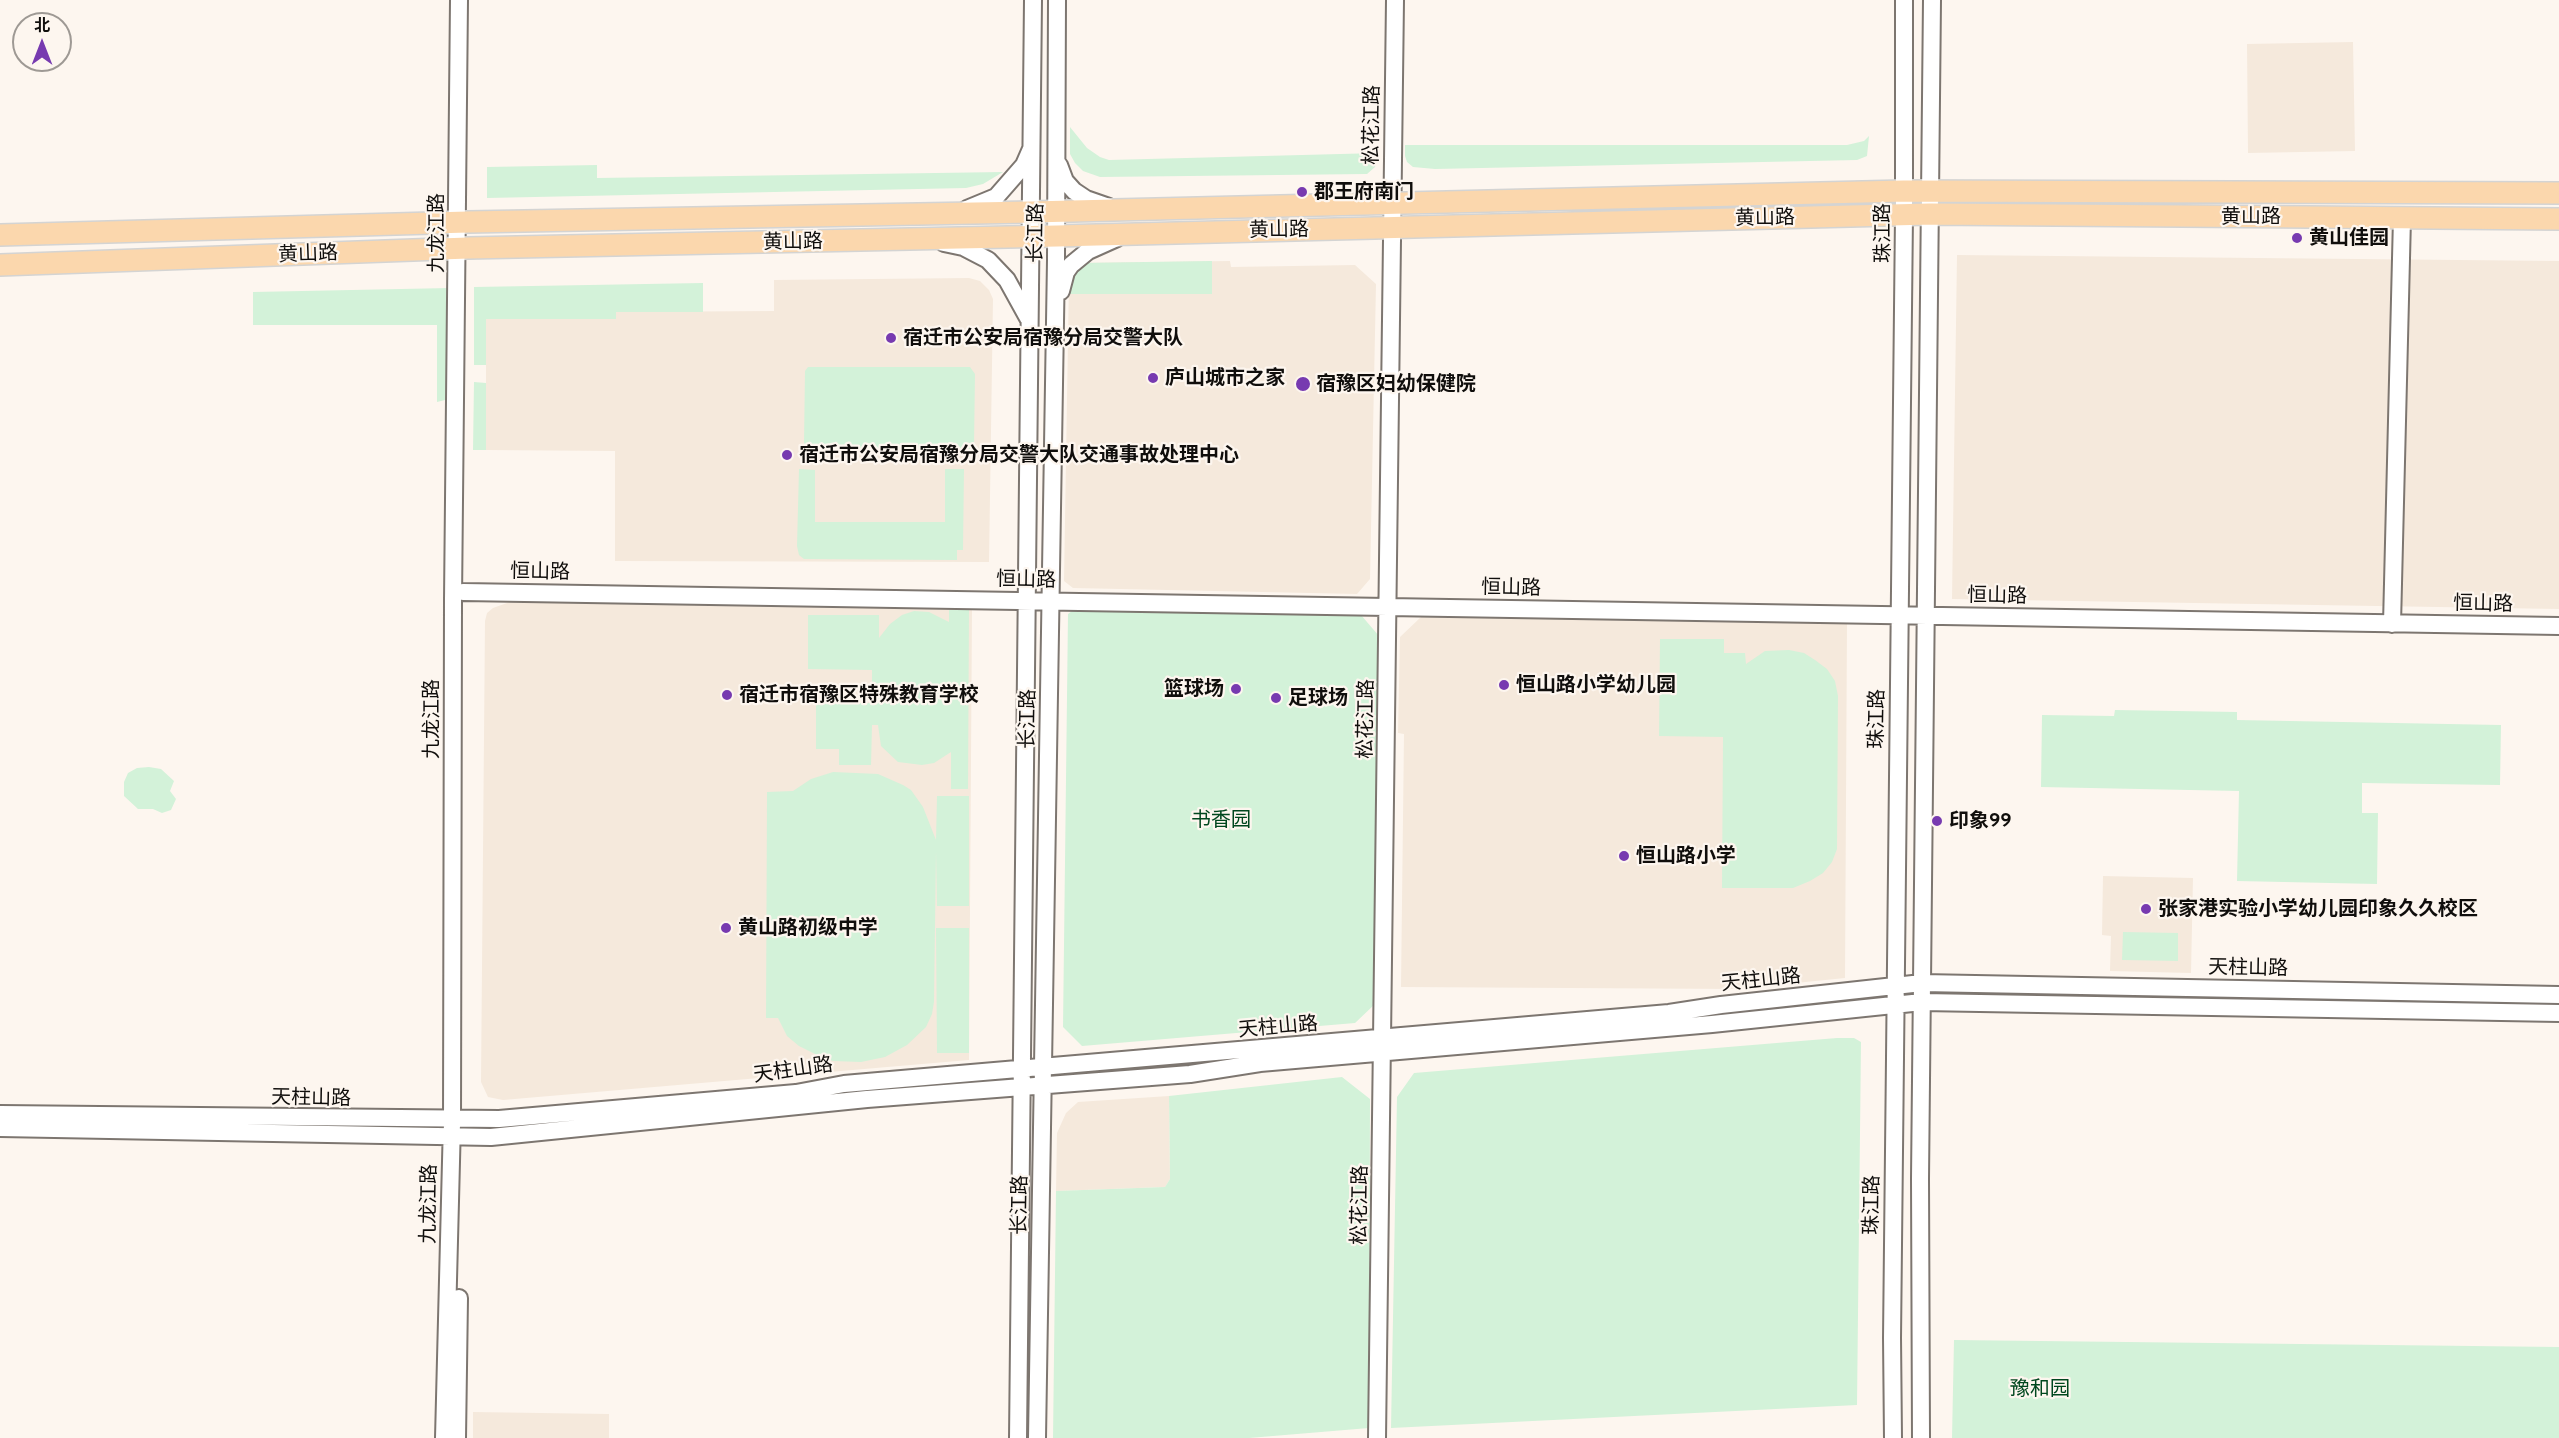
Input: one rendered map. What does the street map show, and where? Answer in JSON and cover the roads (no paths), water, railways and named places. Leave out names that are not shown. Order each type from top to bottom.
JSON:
[{"type":"main road","name":"黄山路","points":[[0,235],[463,222],[1057,212],[1904,191],[2559,193]]},
{"type":"main road","name":"黄山路","points":[[0,265],[463,248],[1030,237],[1930,214],[2559,219]]},
{"type":"street","name":"九龙江路","points":[[444,1438],[457,1128],[463,589],[463,222],[459,0]]},
{"type":"street","name":"九龙江路","points":[[463,222],[471,0]]},
{"type":"street","name":"长江路","points":[[1018,1438],[1033,0]]},
{"type":"street","name":"长江路","points":[[1037,1438],[1056,312],[1057,0]]},
{"type":"street","name":"松花江路","points":[[1385,1438],[1396,227],[1395,0]]},
{"type":"street","name":"松花江路","points":[[1396,203],[1402,0]]},
{"type":"street","name":"珠江路","points":[[1893,1438],[1904,0]]},
{"type":"street","points":[[1921,1438],[1922,983],[1932,0]]},
{"type":"street","points":[[951,213],[980,206],[996,197],[1024,165],[1032,149]]},
{"type":"street","points":[[1057,156],[1061,173],[1074,191],[1098,205],[1122,210]]},
{"type":"street","points":[[2392,620],[2402,218]]},
{"type":"street","points":[[1056,312],[1066,272],[1071,265],[1088,251],[1130,234]]},
{"type":"street","points":[[926,239],[963,247],[988,260],[1007,280],[1030,322]]},
{"type":"street","name":"九龙江路","points":[[457,1438],[453,600],[463,248]]},
{"type":"street","name":"恒山路","points":[[463,589],[2392,620],[2559,619]]},
{"type":"street","name":"恒山路","points":[[2392,620],[2559,627]]},
{"type":"street","points":[[1898,755],[1924,755]]},
{"type":"street","name":"天柱山路","points":[[0,1114],[457,1128],[491,1137],[867,1099],[1190,1074],[1387,1045],[1922,983],[2559,995]]},
{"type":"street","name":"天柱山路","points":[[0,1128],[457,1128],[499,1119],[796,1093],[844,1084],[1043,1067],[1387,1045],[1895,1006],[1922,1002],[2559,1013]]},
{"type":"street","name":"松花江路","points":[[1377,1438],[1387,1045]]},
{"type":"place","name":"郡王府南门","points":[[1302,192]]},
{"type":"place","name":"黄山佳园","points":[[2297,238]]},
{"type":"place","name":"宿迁市公安局宿豫分局交警大队","points":[[891,338]]},
{"type":"place","name":"庐山城市之家","points":[[1153,378]]},
{"type":"place","name":"宿豫区妇幼保健院","points":[[1303,384]]},
{"type":"place","name":"宿迁市公安局宿豫分局交警大队交通事故处理中心","points":[[787,455]]},
{"type":"place","name":"恒山路小学幼儿园","points":[[1504,685]]},
{"type":"place","name":"篮球场","points":[[1236,689]]},
{"type":"place","name":"宿迁市宿豫区特殊教育学校","points":[[727,695]]},
{"type":"place","name":"足球场","points":[[1276,698]]},
{"type":"place","name":"印象99","points":[[1937,821]]},
{"type":"place","name":"恒山路小学","points":[[1624,856]]},
{"type":"place","name":"张家港实验小学幼儿园印象久久校区","points":[[2146,909]]},
{"type":"place","name":"黄山路初级中学","points":[[726,928]]},
{"type":"park label","name":"书香园","points":[[1221,820]]},
{"type":"park label","name":"豫和园","points":[[2040,1389]]}]
